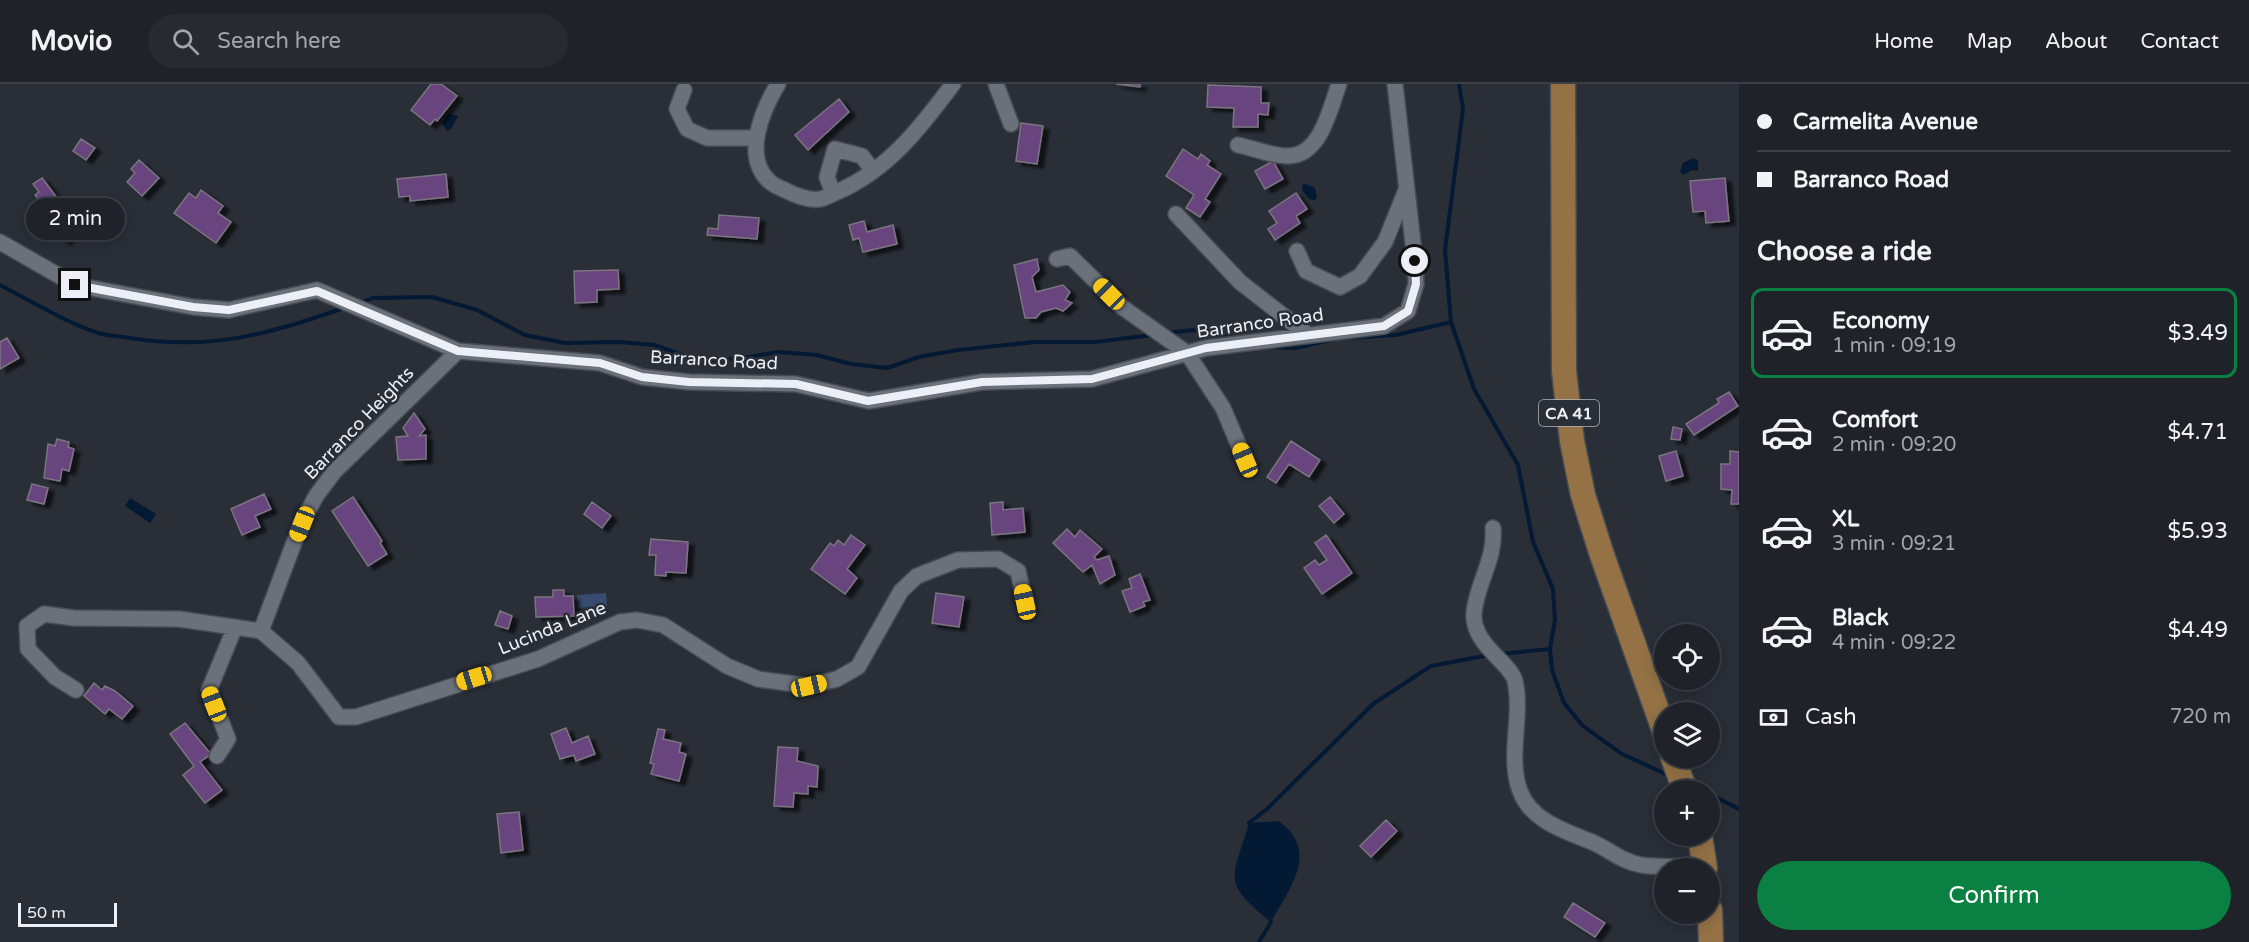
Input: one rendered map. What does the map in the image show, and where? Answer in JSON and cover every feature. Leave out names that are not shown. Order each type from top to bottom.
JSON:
[{"type":"main road","name":"CA 41","points":[[1563,84],[1564,371],[1572,441],[1583,495],[1654,702]]},
{"type":"main road","points":[[1710,924],[1711,942]]},
{"type":"street","points":[[778,84],[763,111],[757,138],[759,162],[769,181],[793,195],[820,199],[852,185],[891,158],[922,126],[953,84]]},
{"type":"street","points":[[996,84],[1011,124]]},
{"type":"street","points":[[1238,145],[1289,156],[1307,151],[1320,135],[1339,84]]},
{"type":"street","points":[[1297,251],[1306,271],[1340,287],[1360,276],[1385,242],[1407,187],[1395,84]]},
{"type":"street","points":[[684,90],[677,108],[687,129],[707,138],[757,138]]},
{"type":"street","points":[[833,194],[827,177],[835,149],[862,156],[873,171]]},
{"type":"street","name":"Barranco Road","points":[[0,242],[75,285],[193,307],[229,310],[317,291],[458,351],[600,363],[642,377],[689,382],[796,384],[868,401],[982,382],[1092,379],[1206,348],[1384,326],[1408,311],[1416,284],[1407,187]]},
{"type":"street","points":[[1176,214],[1240,282],[1308,335]]},
{"type":"street","points":[[1057,259],[1070,256],[1122,307],[1187,353],[1223,408],[1245,460]]},
{"type":"street","name":"Barranco Heights","points":[[261,631],[302,524],[316,496],[339,467],[458,351]]},
{"type":"street","points":[[1493,528],[1494,542],[1474,614],[1482,641],[1515,679],[1516,770],[1520,791],[1532,810],[1561,831],[1594,843],[1610,854],[1641,865],[1654,865]]},
{"type":"street","name":"Lucinda Lane","points":[[261,631],[298,663],[339,717],[356,717],[538,659],[620,622],[637,620],[663,625],[727,666],[758,680],[809,686],[837,679],[858,667],[901,591],[917,576],[958,560],[998,559],[1018,571],[1025,602]]},
{"type":"street","points":[[76,690],[55,677],[28,649],[27,626],[44,614],[75,618],[179,619],[261,631]]},
{"type":"street","points":[[217,756],[228,739],[208,690],[235,627]]},
{"type":"shaded area","points":[[449,114],[458,116],[451,129],[447,131],[442,123]]},
{"type":"shaded area","points":[[1694,158],[1698,161],[1698,171],[1692,170],[1683,175],[1680,171],[1683,163]]},
{"type":"shaded area","points":[[1303,183],[1315,188],[1317,198],[1315,200],[1309,199],[1302,190]]},
{"type":"shaded area","points":[[130,498],[156,514],[150,523],[125,506]]},
{"type":"shaded area","points":[[606,593],[607,606],[577,608],[577,595]]},
{"type":"shaded area","points":[[1279,821],[1291,833],[1298,845],[1299,857],[1293,883],[1271,922],[1244,897],[1237,887],[1235,868],[1249,823]]},
{"type":"building","points":[[431,84],[441,84],[457,96],[437,121],[435,119],[430,125],[411,110]]},
{"type":"building","points":[[1116,84],[1140,84],[1140,87]]},
{"type":"building","points":[[1208,85],[1261,87],[1261,103],[1269,103],[1268,115],[1258,114],[1258,127],[1233,127],[1234,108],[1207,107]]},
{"type":"building","points":[[839,99],[849,112],[808,150],[795,135]]},
{"type":"building","points":[[1021,123],[1043,126],[1037,164],[1016,161]]},
{"type":"building","points":[[81,139],[95,148],[86,160],[73,151]]},
{"type":"building","points":[[1183,149],[1198,159],[1201,154],[1210,161],[1207,165],[1221,174],[1205,199],[1210,202],[1200,217],[1186,208],[1194,195],[1166,176]]},
{"type":"building","points":[[139,160],[159,178],[142,196],[127,182],[135,173],[131,169]]},
{"type":"building","points":[[1273,161],[1283,179],[1265,189],[1255,171]]},
{"type":"building","points":[[446,174],[448,197],[410,201],[410,196],[399,197],[397,179]]},
{"type":"building","points":[[42,178],[80,228],[64,241],[44,214],[47,211],[35,195],[39,192],[33,184]]},
{"type":"building","points":[[1725,178],[1729,221],[1706,223],[1705,211],[1693,212],[1690,181]]},
{"type":"building","points":[[201,190],[223,206],[218,213],[231,222],[216,243],[174,213],[189,193],[196,198]]},
{"type":"building","points":[[1296,193],[1307,209],[1296,216],[1300,223],[1275,240],[1268,229],[1277,223],[1269,211]]},
{"type":"building","points":[[719,215],[759,218],[757,239],[707,235],[708,228],[718,229]]},
{"type":"building","points":[[864,221],[867,232],[893,225],[897,244],[863,252],[859,238],[853,240],[849,225]]},
{"type":"building","points":[[1037,259],[1039,270],[1032,277],[1036,292],[1063,285],[1070,292],[1065,300],[1072,303],[1063,311],[1056,308],[1041,312],[1036,318],[1025,318],[1014,265]]},
{"type":"building","points":[[618,270],[619,289],[597,290],[597,302],[575,303],[574,271]]},
{"type":"building","points":[[7,338],[19,358],[0,369],[0,342]]},
{"type":"building","points":[[1729,392],[1738,406],[1694,435],[1686,424],[1719,403],[1717,399]]},
{"type":"building","points":[[414,413],[425,429],[419,436],[426,435],[426,459],[398,460],[396,437],[408,436],[403,428]]},
{"type":"building","points":[[1673,427],[1682,429],[1680,440],[1671,439]]},
{"type":"building","points":[[57,439],[69,442],[68,447],[74,449],[69,471],[62,469],[60,481],[44,478],[48,444],[55,446]]},
{"type":"building","points":[[1291,441],[1320,460],[1309,477],[1289,464],[1276,483],[1267,477]]},
{"type":"building","points":[[1676,451],[1683,476],[1666,481],[1659,456]]},
{"type":"building","points":[[1730,451],[1739,452],[1739,504],[1731,504],[1732,490],[1721,489],[1721,464],[1730,464]]},
{"type":"building","points":[[32,484],[48,488],[44,504],[27,500]]},
{"type":"building","points":[[264,494],[271,509],[255,516],[260,527],[242,535],[231,509]]},
{"type":"building","points":[[353,497],[382,541],[380,543],[387,554],[368,566],[332,511]]},
{"type":"building","points":[[1330,497],[1344,514],[1334,523],[1319,506]]},
{"type":"building","points":[[592,502],[611,516],[602,528],[584,514]]},
{"type":"building","points":[[1003,502],[1003,510],[1023,508],[1025,532],[992,535],[990,503]]},
{"type":"building","points":[[1067,529],[1075,537],[1080,530],[1102,549],[1094,557],[1097,560],[1109,556],[1115,575],[1100,584],[1092,565],[1083,572],[1053,543]]},
{"type":"building","points":[[851,535],[865,545],[847,569],[857,578],[845,594],[811,569],[830,543],[834,546],[838,540],[844,545]]},
{"type":"building","points":[[1326,535],[1352,573],[1322,594],[1304,568],[1315,560],[1319,565],[1327,560],[1315,543]]},
{"type":"building","points":[[651,539],[688,542],[686,573],[666,572],[666,576],[655,575],[656,555],[649,555]]},
{"type":"building","points":[[1140,574],[1150,600],[1143,602],[1145,606],[1130,612],[1122,591],[1132,588],[1129,579]]},
{"type":"building","points":[[553,590],[564,590],[564,596],[573,596],[574,616],[536,617],[535,597],[553,597]]},
{"type":"building","points":[[936,593],[964,597],[959,627],[932,623]]},
{"type":"building","points":[[500,611],[512,616],[508,629],[495,625]]},
{"type":"building","points":[[94,683],[102,690],[105,686],[115,691],[133,706],[122,719],[109,709],[105,714],[84,696]]},
{"type":"building","points":[[185,723],[211,754],[200,762],[222,790],[205,803],[183,775],[194,766],[170,734]]},
{"type":"building","points":[[566,728],[572,743],[588,736],[595,754],[576,761],[574,755],[560,759],[551,734]]},
{"type":"building","points":[[658,729],[665,730],[663,739],[681,743],[679,752],[686,754],[679,781],[651,774],[654,764],[650,763]]},
{"type":"building","points":[[778,747],[798,748],[797,761],[818,766],[817,787],[808,786],[808,794],[794,793],[793,807],[774,806]]},
{"type":"building","points":[[519,812],[523,850],[501,853],[497,814]]},
{"type":"building","points":[[1386,820],[1397,831],[1371,857],[1360,846]]},
{"type":"building","points":[[1573,903],[1605,923],[1595,937],[1564,917]]},
{"type":"waterway","points":[[1459,84],[1463,109],[1445,250],[1451,322],[1474,389],[1518,465],[1533,542],[1553,589],[1555,620],[1550,649],[1552,670],[1564,703],[1583,726],[1622,754],[1668,775]]},
{"type":"waterway","points":[[0,285],[61,317],[98,333],[160,342],[239,338],[344,308]]},
{"type":"waterway","points":[[360,303],[373,298],[432,297],[477,310],[525,335],[565,343],[620,342],[654,345],[699,361],[743,358],[778,352],[817,355],[851,364],[887,368],[919,357],[958,350],[1035,342],[1095,342],[1153,335]]},
{"type":"waterway","points":[[1346,338],[1396,335],[1451,322]]},
{"type":"waterway","points":[[1166,333],[1193,330],[1233,338]]},
{"type":"waterway","points":[[1260,347],[1296,348],[1335,339]]},
{"type":"waterway","points":[[1500,654],[1550,649]]},
{"type":"waterway","points":[[1249,823],[1267,809],[1373,704],[1431,666],[1489,655]]},
{"type":"waterway","points":[[1720,799],[1739,809]]},
{"type":"waterway","points":[[1259,942],[1271,922]]},
{"type":"route","points":[[75,285],[193,307],[229,310],[317,291],[350,307],[458,351],[600,363],[642,377],[689,382],[796,384],[868,401],[982,382],[1092,379],[1206,348],[1384,326],[1408,311],[1416,284],[1415,261]]}]
